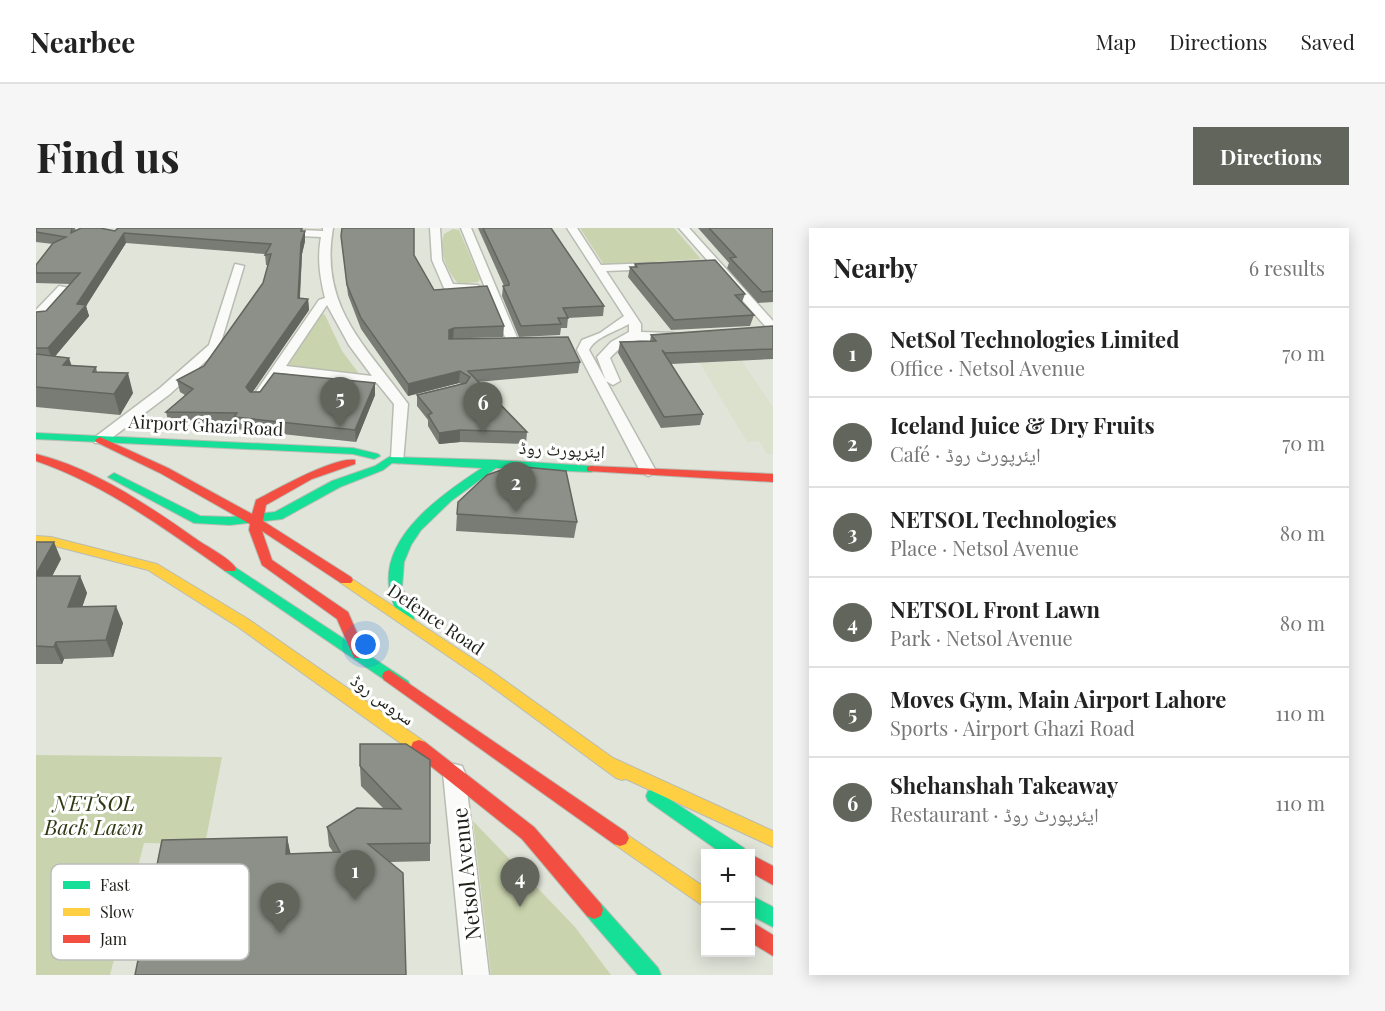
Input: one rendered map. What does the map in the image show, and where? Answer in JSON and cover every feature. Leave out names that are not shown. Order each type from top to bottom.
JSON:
[{"type":"main road","name":"Airport Ghazi Road","points":[[36,436],[100,440],[141,439],[341,450],[393,459]]},
{"type":"main road","name":"Defence Road","points":[[100,440],[148,461],[255,520],[408,621],[731,849]]},
{"type":"main road","points":[[359,654],[343,616],[267,562],[259,543],[255,520],[260,503],[279,491],[336,466],[374,456]]},
{"type":"main road","points":[[36,457],[59,463],[92,467],[198,520],[255,520],[278,516],[336,484],[379,468],[393,459]]},
{"type":"main road","name":"ایئرپورٹ روڈ","points":[[393,459],[773,478]]},
{"type":"main road","points":[[59,463],[137,507],[359,654],[701,896]]},
{"type":"main road","points":[[408,621],[395,581],[397,561],[408,536],[445,501],[496,464]]},
{"type":"main road","name":"سروس روڈ","points":[[36,540],[51,541],[152,567],[243,623],[454,773],[528,833],[651,975]]},
{"type":"main road","points":[[389,676],[636,832]]},
{"type":"main road","points":[[609,763],[773,839]]},
{"type":"main road","points":[[755,865],[773,876]]},
{"type":"main road","points":[[755,907],[773,918]]},
{"type":"main road","points":[[755,933],[773,946]]},
{"type":"street","points":[[435,228],[437,260],[450,288],[490,288]]},
{"type":"street","points":[[466,228],[513,342]]},
{"type":"street","points":[[572,228],[637,329],[635,334],[619,343],[603,357],[603,362],[662,472]]},
{"type":"street","points":[[684,228],[710,264],[773,328],[769,331],[747,333]]},
{"type":"street","points":[[272,231],[327,231],[325,264],[332,301],[349,338],[380,378],[405,403],[393,459]]},
{"type":"street","points":[[100,440],[165,390],[215,346],[239,266]]},
{"type":"street","points":[[597,268],[668,266]]},
{"type":"street","points":[[36,317],[63,288]]},
{"type":"street","points":[[257,399],[323,302],[332,301]]},
{"type":"street","points":[[631,317],[597,337],[583,350],[648,471]]},
{"type":"street","points":[[635,334],[649,338],[681,336]]},
{"type":"street","points":[[567,341],[597,337]]},
{"type":"street","points":[[597,337],[602,343],[619,343]]},
{"type":"street","points":[[278,369],[367,381],[380,378]]},
{"type":"street","name":"Netsol Avenue","points":[[454,773],[476,975]]},
{"type":"shaded area","points":[[742,361],[773,407],[773,454],[767,454],[759,441],[747,442],[699,362]]},
{"type":"green space","points":[[580,228],[674,228],[701,259],[604,265]]},
{"type":"green space","points":[[453,229],[459,230],[480,279],[478,282],[459,284],[447,268],[442,240],[444,234]]},
{"type":"green space","points":[[322,313],[342,351],[360,375],[287,367],[316,314]]},
{"type":"green space","name":"NETSOL Back Lawn","points":[[36,755],[222,757],[205,844],[144,843],[139,864],[51,864],[51,960],[114,960],[110,975],[36,975]]},
{"type":"green space","points":[[473,821],[575,927],[611,975],[491,975]]},
{"type":"building","points":[[36,228],[72,228],[71,233],[81,228],[115,231],[118,228],[302,228],[301,231],[305,231],[301,243],[298,298],[308,299],[246,387],[250,392],[260,392],[274,373],[375,383],[355,430],[234,417],[237,413],[166,412],[193,389],[177,380],[204,366],[263,283],[271,254],[265,255],[271,244],[124,233],[77,304],[86,305],[48,348],[36,348],[36,312],[46,311],[80,273],[36,273],[36,265],[53,243],[66,237],[36,232]]},
{"type":"building","points":[[342,228],[414,228],[414,255],[434,290],[487,286],[504,326],[454,328],[449,330],[449,339],[568,337],[580,362],[468,371],[527,432],[460,430],[439,433],[428,415],[432,413],[417,395],[466,383],[470,377],[460,371],[408,384],[361,318],[347,285]]},
{"type":"building","points":[[483,228],[551,228],[604,306],[563,308],[568,318],[558,318],[561,324],[521,326],[503,286],[509,283]]},
{"type":"building","points":[[709,228],[773,228],[773,291],[762,292],[730,258],[736,257]]},
{"type":"building","points":[[715,260],[745,294],[735,295],[754,315],[674,320],[630,267],[637,267],[635,264]]},
{"type":"building","points":[[773,326],[773,349],[665,353],[662,350],[703,414],[664,417],[620,342],[656,341],[651,335]]},
{"type":"building","points":[[36,354],[69,358],[63,365],[96,367],[93,372],[128,373],[114,394],[36,387]]},
{"type":"building","points":[[513,466],[566,471],[577,522],[457,514],[458,502],[487,475]]},
{"type":"building","points":[[36,542],[54,542],[36,574]]},
{"type":"building","points":[[36,576],[80,576],[68,607],[116,606],[106,640],[56,642],[54,647],[36,646]]},
{"type":"building","points":[[360,744],[406,744],[430,760],[430,843],[368,844],[403,873],[406,975],[135,975],[138,960],[249,960],[249,864],[157,864],[162,840],[287,837],[286,854],[340,852],[327,827],[357,808],[401,809],[360,766]]},
{"type":"traffic: fast","points":[[36,436],[353,451],[374,456]]},
{"type":"traffic: fast","points":[[114,477],[198,520],[230,521],[278,516],[336,484],[379,468],[389,460],[591,469]]},
{"type":"traffic: fast","points":[[408,621],[395,587],[397,562],[405,544],[430,512],[496,463]]},
{"type":"traffic: fast","points":[[230,568],[403,685]]},
{"type":"traffic: fast","points":[[654,796],[731,849]]},
{"type":"traffic: fast","points":[[755,907],[773,918]]},
{"type":"traffic: fast","points":[[594,910],[651,975]]},
{"type":"traffic: slow","points":[[36,540],[51,541],[152,567],[243,623],[419,747]]},
{"type":"traffic: slow","points":[[346,580],[485,674],[622,773]]},
{"type":"traffic: slow","points":[[609,763],[773,839]]},
{"type":"traffic: slow","points":[[620,838],[701,895]]},
{"type":"traffic: jam","points":[[100,440],[164,470],[226,504],[346,580]]},
{"type":"traffic: jam","points":[[36,457],[88,477],[112,490],[161,520],[230,568]]},
{"type":"traffic: jam","points":[[351,462],[308,477],[260,503],[255,530],[267,562],[343,616],[359,654]]},
{"type":"traffic: jam","points":[[591,469],[773,478]]},
{"type":"traffic: jam","points":[[389,676],[620,838]]},
{"type":"traffic: jam","points":[[419,747],[528,833],[594,910]]},
{"type":"traffic: jam","points":[[755,865],[773,876]]},
{"type":"traffic: jam","points":[[755,933],[773,946]]},
{"type":"place","name":"Moves Gym, Main Airport Lahore","points":[[340,427]]},
{"type":"place","name":"Shehanshah Takeaway","points":[[483,432]]},
{"type":"place","name":"Iceland Juice & Dry Fruits","points":[[516,512]]},
{"type":"place","name":"NetSol Technologies Limited","points":[[355,900]]},
{"type":"place","name":"NETSOL Front Lawn","points":[[520,907]]},
{"type":"place","name":"NETSOL Technologies","points":[[280,933]]}]
